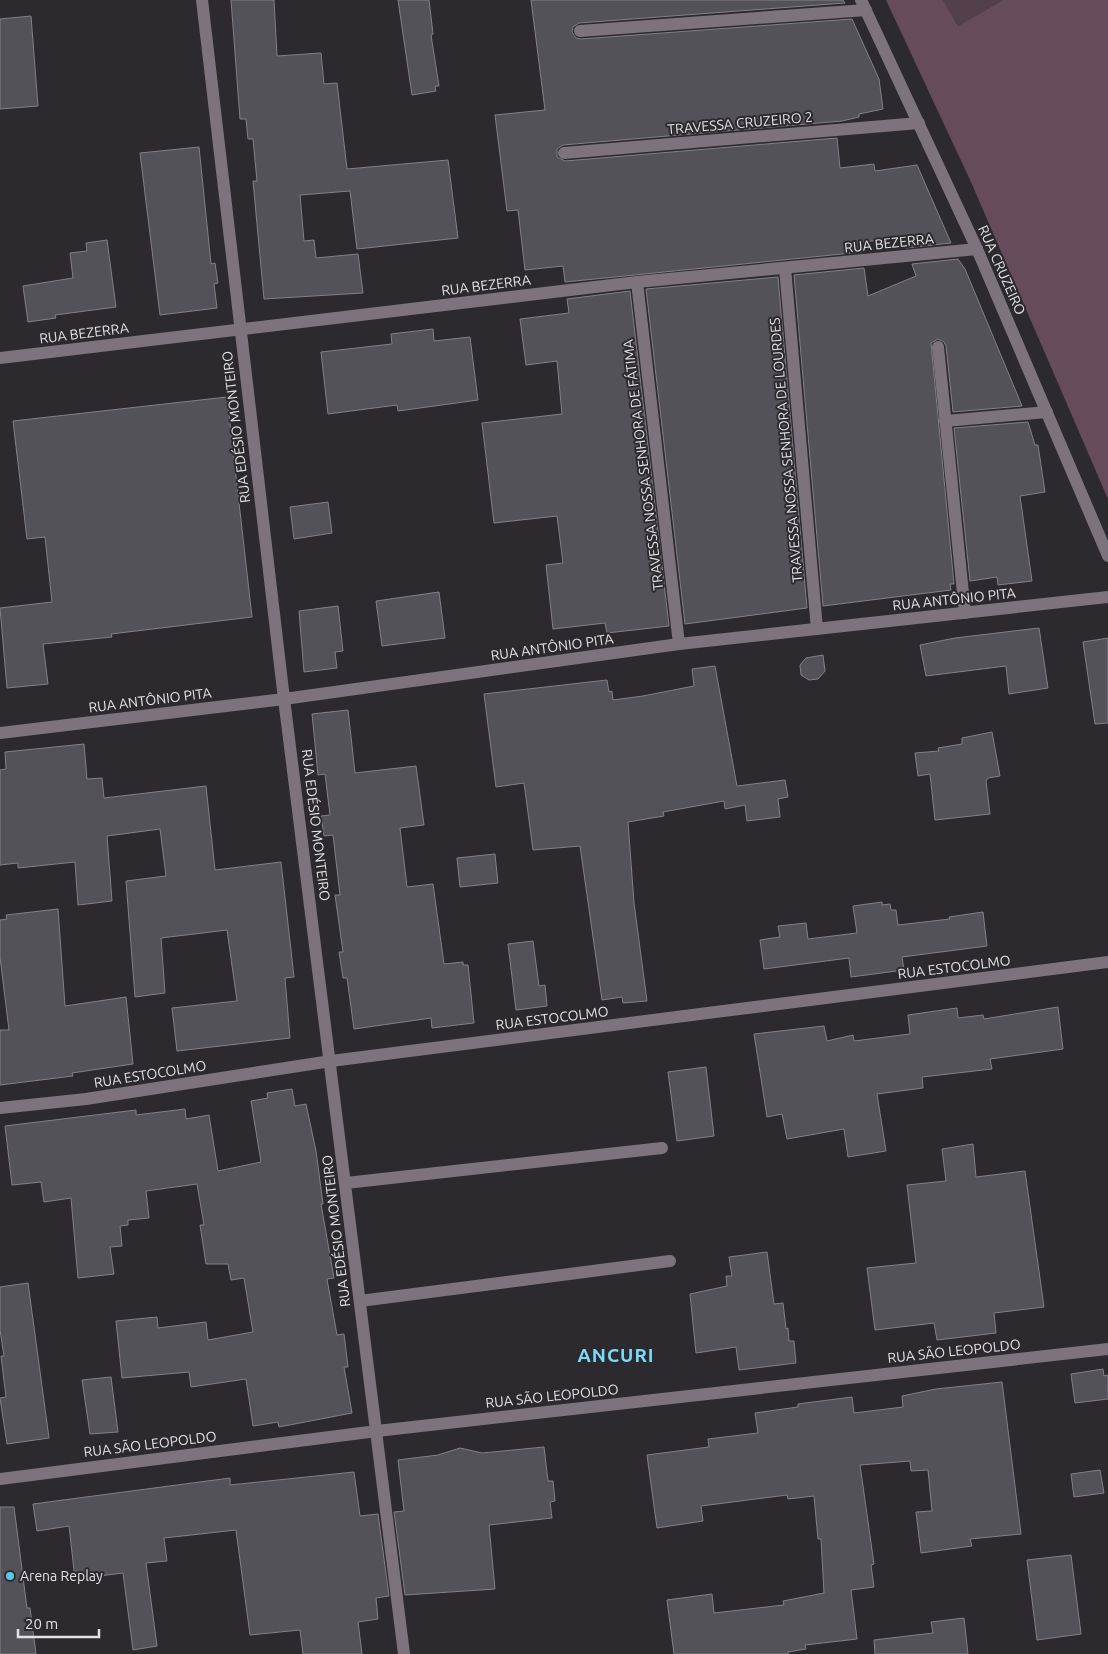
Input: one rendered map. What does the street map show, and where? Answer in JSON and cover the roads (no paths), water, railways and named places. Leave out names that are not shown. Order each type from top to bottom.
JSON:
[{"type":"street","name":"RUA EDÉSIO MONTEIRO","points":[[202,0],[239,329],[284,699],[331,1061],[404,1654]]},
{"type":"street","points":[[580,31],[864,5]]},
{"type":"street","name":"RUA CRUZEIRO","points":[[864,5],[977,250],[1108,556]]},
{"type":"street","name":"TRAVESSA CRUZEIRO 2","points":[[564,153],[919,123]]},
{"type":"street","name":"RUA BEZERRA","points":[[0,358],[637,282],[977,250]]},
{"type":"street","name":"TRAVESSA NOSSA SENHORA DE LOURDES","points":[[785,268],[817,629]]},
{"type":"street","name":"TRAVESSA NOSSA SENHORA DE FÁTIMA","points":[[637,282],[679,644]]},
{"type":"street","points":[[938,347],[965,613]]},
{"type":"street","points":[[946,421],[1047,412]]},
{"type":"street","name":"RUA ANTÔNIO PITA","points":[[0,732],[284,699],[679,644],[1108,597]]},
{"type":"street","name":"RUA ESTOCOLMO","points":[[0,1108],[86,1098],[331,1061],[1108,962]]},
{"type":"street","points":[[346,1183],[662,1148]]},
{"type":"street","points":[[360,1301],[670,1261]]},
{"type":"street","name":"RUA SÃO LEOPOLDO","points":[[0,1479],[377,1431],[1108,1349]]},
{"type":"place","name":"Arena Replay","points":[[10,1576]]},
{"type":"district","name":"ANCURI","points":[[616,1355]]}]
